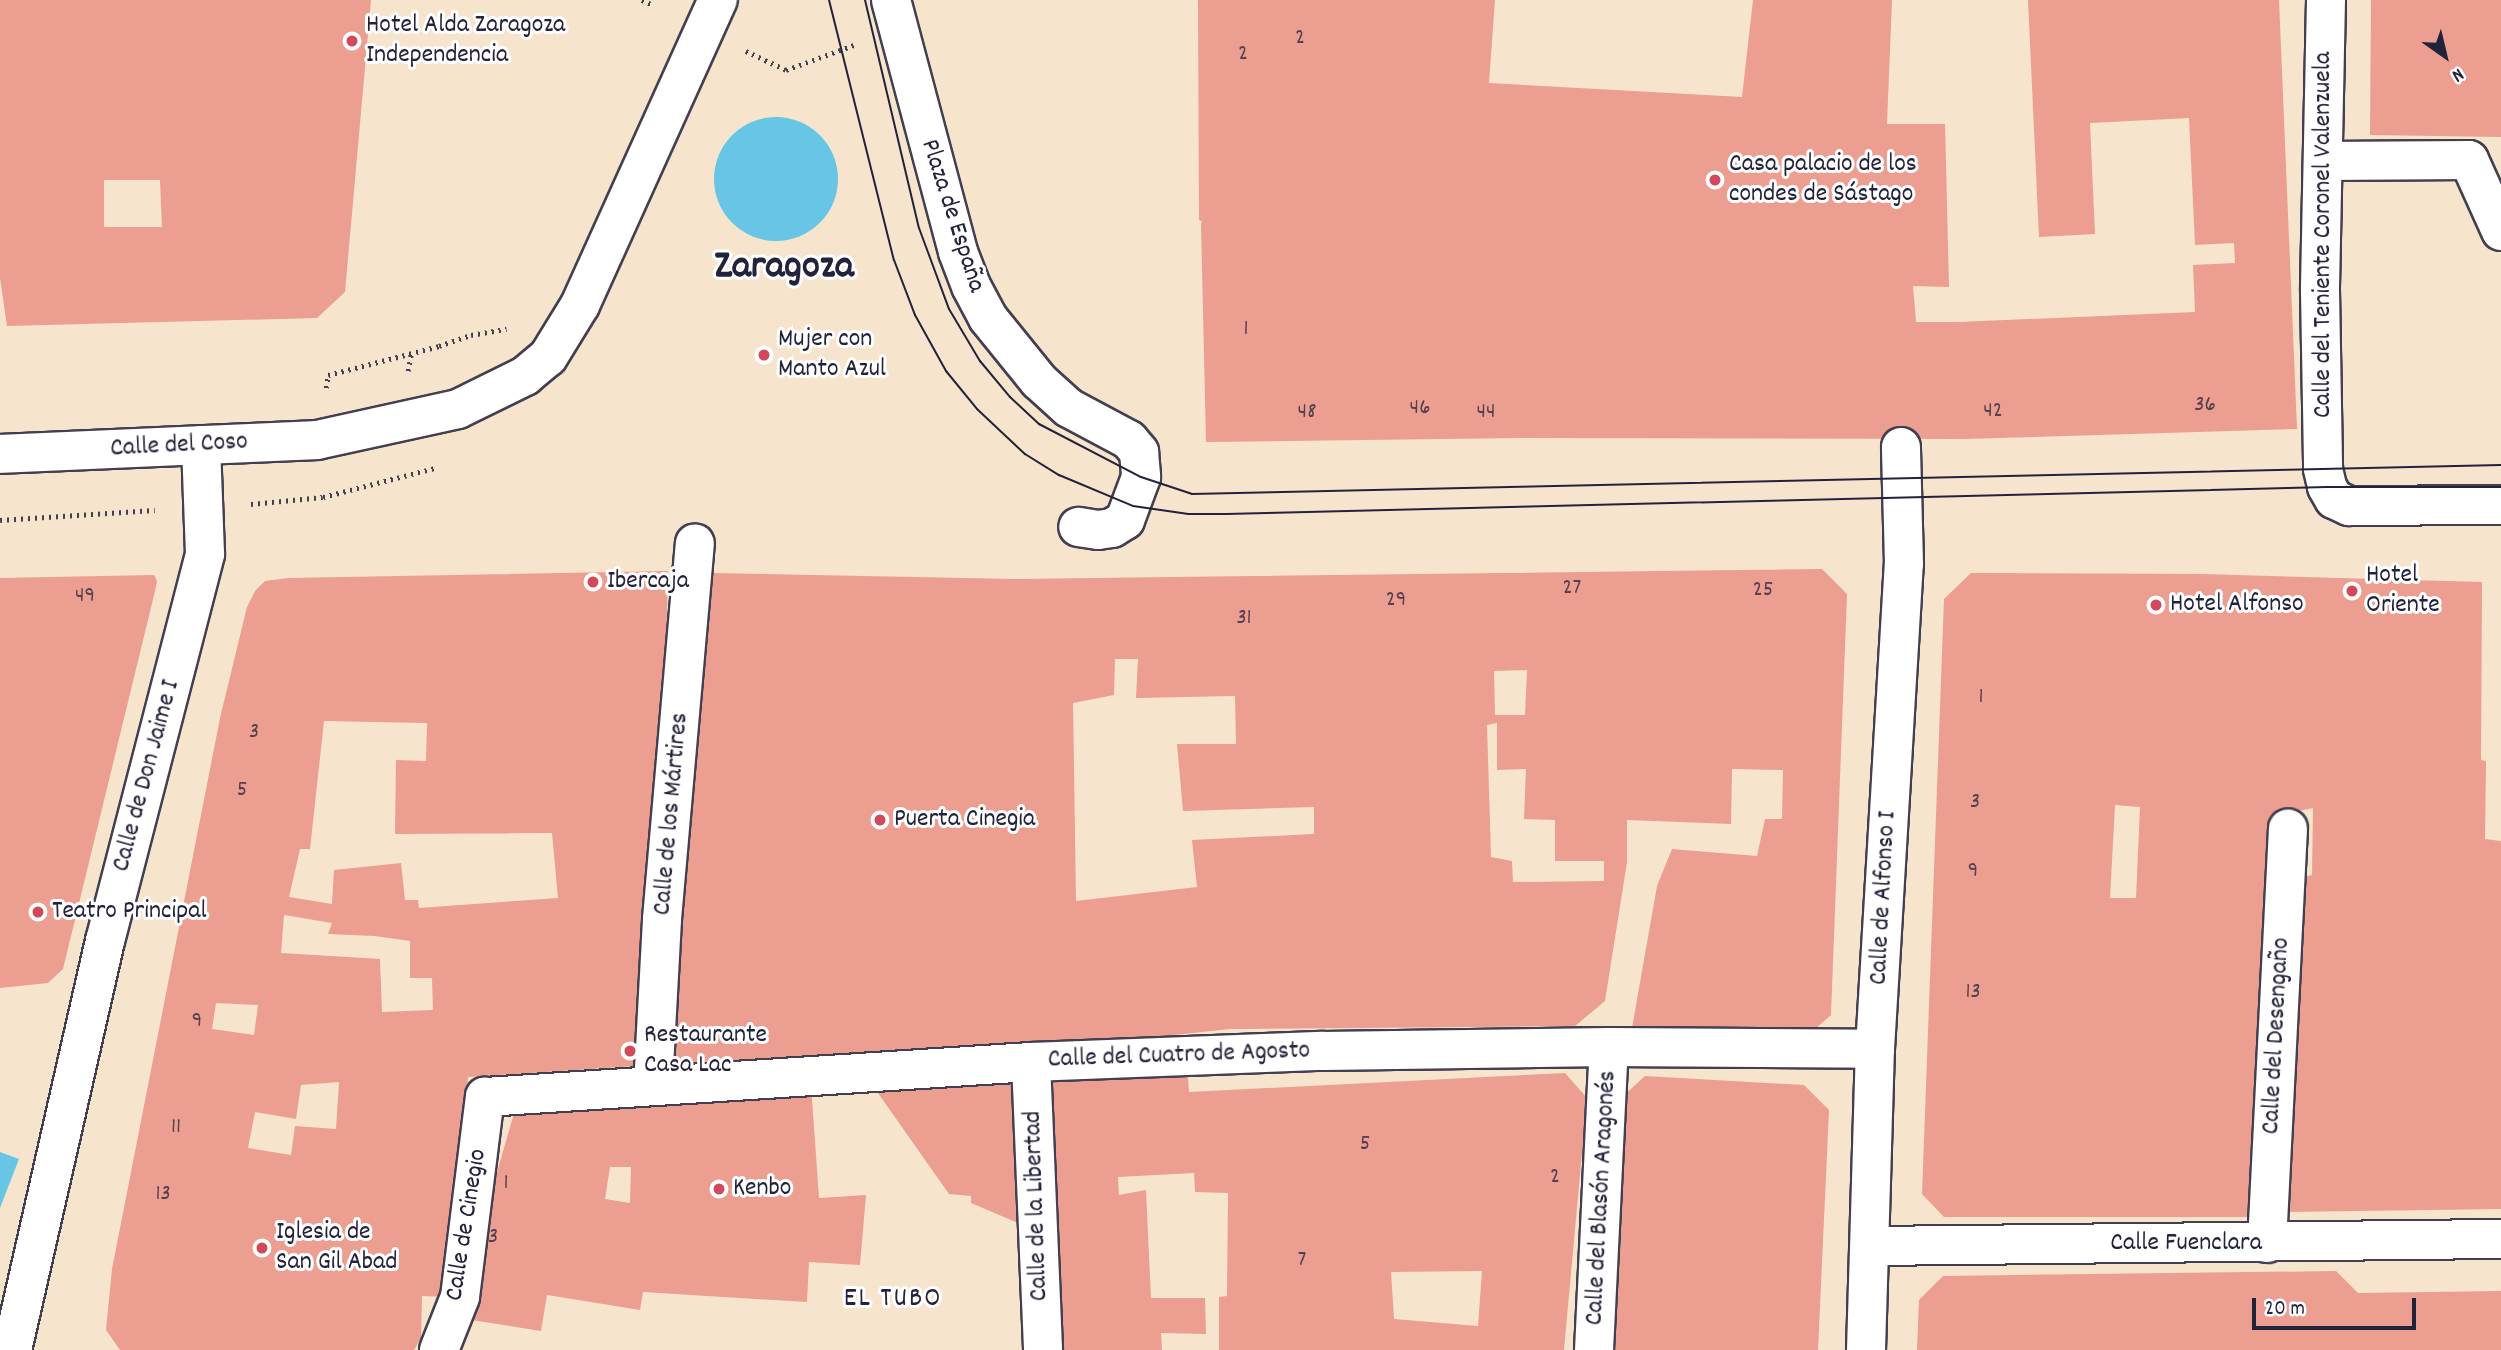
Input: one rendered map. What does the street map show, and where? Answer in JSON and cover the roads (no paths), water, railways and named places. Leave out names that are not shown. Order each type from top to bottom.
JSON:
[{"type":"street","name":"Calle del Coso","points":[[0,454],[317,440],[428,417],[478,402],[526,376],[548,356],[566,331],[718,0]]},
{"type":"street","name":"Plaza de España","points":[[891,0],[958,252],[971,286],[988,318],[1039,381],[1069,408],[1129,440],[1139,452],[1141,477],[1125,520],[1098,530],[1078,527]]},
{"type":"street","name":"Calle del Teniente Coronel Valenzuela","points":[[2326,0],[2320,291],[2323,469],[2327,487],[2334,499],[2349,506],[2501,505]]},
{"type":"street","points":[[2323,162],[2469,160],[2501,231]]},
{"type":"street","name":"Calle de Don Jaime I","points":[[9,1334],[104,941],[205,554],[201,445]]},
{"type":"street","name":"Calle de Alfonso I","points":[[1866,1350],[1875,1049],[1904,564],[1901,447]]},
{"type":"street","name":"Calle de los Mártires","points":[[653,1086],[663,919],[695,543]]},
{"type":"street","name":"Calle del Desengaño","points":[[2267,1243],[2288,829]]},
{"type":"street","name":"Calle del Cuatro de Agosto","points":[[485,1097],[1031,1062],[1323,1051],[1609,1046],[1875,1049]]},
{"type":"street","name":"Calle del Blasón Aragonés","points":[[1594,1350],[1609,1046]]},
{"type":"street","name":"Calle de la Libertad","points":[[1031,1062],[1044,1350]]},
{"type":"street","name":"Calle de Cinegio","points":[[439,1350],[460,1297],[485,1097]]},
{"type":"street","name":"Calle Fuenclara","points":[[1871,1246],[2501,1239]]},
{"type":"water","points":[[776,117],[800,121],[820,135],[834,155],[838,179],[834,203],[820,223],[800,237],[776,241],[752,237],[732,223],[718,203],[714,179],[718,155],[732,135],[752,121]]},
{"type":"water","points":[[0,1152],[19,1159],[0,1208]]},
{"type":"tram line","points":[[829,0],[894,260],[915,315],[946,371],[977,409],[1025,454],[1059,475],[1133,506],[1188,514],[1226,514],[2327,487],[2501,487]]},
{"type":"tram line","points":[[865,0],[919,228],[949,309],[980,361],[1010,397],[1039,424],[1141,477],[1192,494],[2501,465]]},
{"type":"place","name":"Hotel Alda Zaragoza Independencia","points":[[352,41]]},
{"type":"place","name":"Casa palacio de los condes de Sástago","points":[[1715,180]]},
{"type":"place","name":"Mujer con Manto Azul","points":[[764,355]]},
{"type":"place","name":"Ibercaja","points":[[593,582]]},
{"type":"place","name":"Hotel Oriente","points":[[2352,591]]},
{"type":"place","name":"Hotel Alfonso","points":[[2156,605]]},
{"type":"place","name":"Puerta Cinegia","points":[[880,820]]},
{"type":"place","name":"Teatro Principal","points":[[38,912]]},
{"type":"place","name":"Restaurante Casa Lac","points":[[630,1051]]},
{"type":"place","name":"Kenbo","points":[[719,1189]]},
{"type":"place","name":"Iglesia de San Gil Abad","points":[[262,1248]]},
{"type":"district","name":"Zaragoza","points":[[784,269]]},
{"type":"district","name":"EL TUBO","points":[[893,1300]]}]
